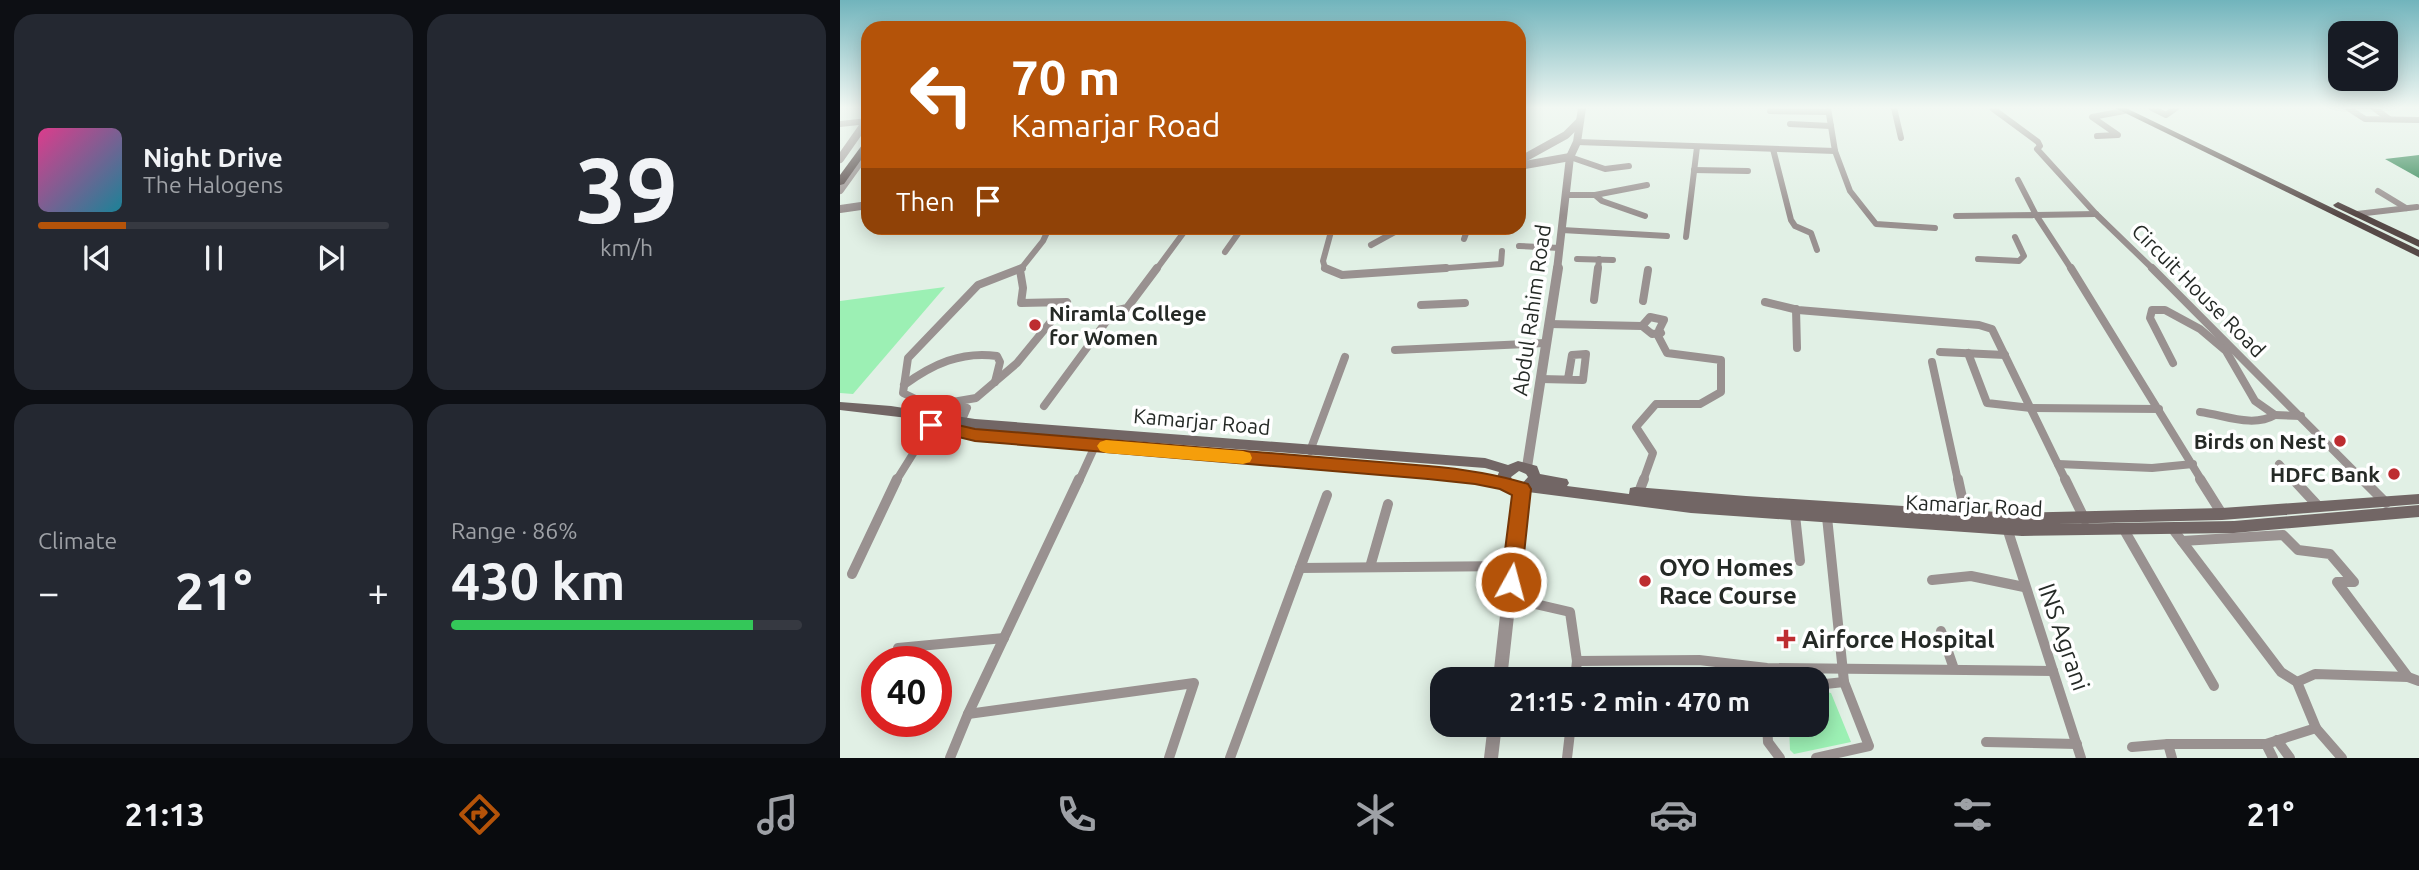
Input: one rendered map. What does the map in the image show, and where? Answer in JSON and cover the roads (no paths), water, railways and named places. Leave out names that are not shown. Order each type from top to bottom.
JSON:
[{"type":"highway","points":[[840,169],[856,143]]},
{"type":"highway","points":[[840,182],[861,153]]},
{"type":"main road","points":[[2191,143],[2419,254]]},
{"type":"main road","points":[[2210,143],[2416,241]]},
{"type":"main road","name":"Kamarjar Road","points":[[840,406],[891,410],[961,422],[1486,463],[1508,477]]},
{"type":"main road","name":"Kamarjar Road","points":[[891,410],[953,432],[1475,477],[1508,477]]},
{"type":"main road","points":[[1528,480],[1518,467],[1508,477],[1512,489],[1528,480],[1639,492],[1966,516],[2005,524]]},
{"type":"main road","name":"Kamarjar Road","points":[[1528,480],[1690,507],[1827,517],[2005,524],[2088,524],[2123,528],[2234,527],[2390,507],[2419,511]]},
{"type":"main road","points":[[2088,524],[2318,506],[2390,507],[2419,499]]},
{"type":"street","points":[[840,159],[852,143]]},
{"type":"street","points":[[1526,160],[1552,143]]},
{"type":"street","name":"Abdul Rahim Road","points":[[1501,667],[1513,566],[1528,480],[1560,248],[1570,157],[1576,143]]},
{"type":"street","points":[[1610,143],[1835,151]]},
{"type":"street","points":[[1834,143],[1850,191],[1876,225],[1935,228]]},
{"type":"street","name":"Circuit House Road","points":[[2039,143],[2037,149],[2096,214],[2192,306],[2390,507]]},
{"type":"street","points":[[1686,237],[1697,147]]},
{"type":"street","points":[[1773,149],[1779,160],[1788,212],[1796,227],[1811,233],[1817,250]]},
{"type":"street","points":[[1526,163],[1570,157],[1605,169],[1629,166]]},
{"type":"street","points":[[840,190],[861,161]]},
{"type":"street","points":[[1694,170],[1748,171]]},
{"type":"street","points":[[2018,180],[2036,215],[2160,409],[2222,514]]},
{"type":"street","points":[[1566,195],[1595,195],[1610,189],[1630,190],[1647,185]]},
{"type":"street","points":[[2378,191],[2406,208]]},
{"type":"street","points":[[1595,195],[1602,201],[1645,215]]},
{"type":"street","points":[[840,209],[861,206]]},
{"type":"street","points":[[2357,214],[2417,207]]},
{"type":"street","points":[[1956,216],[2096,214]]},
{"type":"street","points":[[1562,230],[1667,236]]},
{"type":"street","points":[[961,422],[967,408],[926,404],[903,393],[908,358],[978,285],[1020,270],[1044,242],[1046,235]]},
{"type":"street","points":[[1044,406],[1114,311],[1127,308],[1182,235]]},
{"type":"street","points":[[1225,252],[1237,235]]},
{"type":"street","points":[[1330,235],[1323,261],[1332,273],[1342,275],[1501,264],[1503,251]]},
{"type":"street","points":[[1371,245],[1389,235]]},
{"type":"street","points":[[1464,239],[1465,235]]},
{"type":"street","points":[[1978,259],[2019,261],[2024,256],[2015,237]]},
{"type":"street","points":[[1519,246],[1560,248]]},
{"type":"street","points":[[1577,259],[1613,260]]},
{"type":"street","points":[[1594,300],[1599,260]]},
{"type":"street","points":[[938,405],[976,398],[1017,363],[1067,302],[1021,303],[1023,289],[1020,270]]},
{"type":"street","points":[[1643,301],[1648,270]]},
{"type":"street","points":[[1765,302],[1796,309],[1979,325],[1992,329],[2088,524]]},
{"type":"street","points":[[1420,305],[1465,303]]},
{"type":"street","points":[[1796,309],[1797,348]]},
{"type":"street","points":[[2173,363],[2150,318],[2152,310],[2165,310],[2200,329],[2226,351],[2255,401],[2275,415],[2301,416]]},
{"type":"street","points":[[1549,324],[1642,326],[1651,334],[1657,334],[1661,333],[1659,330],[1664,320],[1650,317],[1642,326]]},
{"type":"street","points":[[1639,492],[1653,453],[1636,427],[1656,404],[1700,404],[1721,392],[1721,360],[1667,353],[1657,334]]},
{"type":"street","points":[[1395,350],[1545,343]]},
{"type":"street","points":[[1940,352],[2005,355]]},
{"type":"street","points":[[1968,353],[1987,403],[2031,408],[2160,409]]},
{"type":"street","points":[[904,385],[941,362],[963,355],[983,354],[998,356],[1000,362],[995,382]]},
{"type":"street","points":[[1310,451],[1345,357]]},
{"type":"street","points":[[1932,362],[1966,516]]},
{"type":"street","points":[[1541,379],[1568,379]]},
{"type":"street","points":[[2200,412],[2222,413],[2228,418],[2245,421],[2270,419],[2275,415]]},
{"type":"street","points":[[852,574],[889,491],[931,425]]},
{"type":"street","points":[[950,758],[968,714],[1095,446]]},
{"type":"street","points":[[2058,464],[2152,468],[2193,464]]},
{"type":"street","points":[[2279,464],[2318,506]]},
{"type":"street","points":[[1230,758],[1327,495]]},
{"type":"street","points":[[1370,567],[1388,504]]},
{"type":"street","points":[[1795,515],[1800,561]]},
{"type":"street","points":[[1816,758],[1869,746],[1844,682],[1827,517]]},
{"type":"street","name":"INS Agrani","points":[[2005,524],[2081,758]]},
{"type":"street","points":[[2123,528],[2214,686]]},
{"type":"street","points":[[2172,528],[2281,673],[2297,682],[2315,727],[2342,758]]},
{"type":"street","points":[[2182,541],[2283,535],[2298,550],[2330,554],[2354,582],[2337,582],[2413,679]]},
{"type":"street","points":[[1300,568],[1513,566]]},
{"type":"street","points":[[1932,580],[1971,576],[2024,587]]},
{"type":"street","points":[[1509,598],[1570,612],[1577,667]]},
{"type":"street","points":[[1941,631],[1954,669]]},
{"type":"street","points":[[919,646],[1004,638]]},
{"type":"street","points":[[1577,661],[1699,660],[1767,668],[2053,671]]},
{"type":"street","points":[[2297,682],[2315,674],[2413,679]]},
{"type":"street","points":[[1829,684],[1844,682]]},
{"type":"street","points":[[968,714],[1194,683],[1169,758]]},
{"type":"street","points":[[2132,747],[2187,742],[2271,742],[2315,727]]},
{"type":"street","points":[[1491,758],[1493,737]]},
{"type":"street","points":[[1567,758],[1569,737]]},
{"type":"street","points":[[1768,737],[1768,742],[1780,758]]},
{"type":"street","points":[[1986,742],[2077,744]]},
{"type":"street","points":[[2271,742],[2273,758]]},
{"type":"street","points":[[2271,742],[2290,758]]},
{"type":"street","points":[[2168,744],[2172,758]]},
{"type":"place","name":"Niramla College for Women","points":[[1035,325]]},
{"type":"place","name":"Birds on Nest","points":[[2340,441]]},
{"type":"place","name":"HDFC Bank","points":[[2394,474]]},
{"type":"place","name":"OYO Homes Race Course","points":[[1645,581]]},
{"type":"place","name":"Airforce Hospital","points":[[1786,639]]}]
